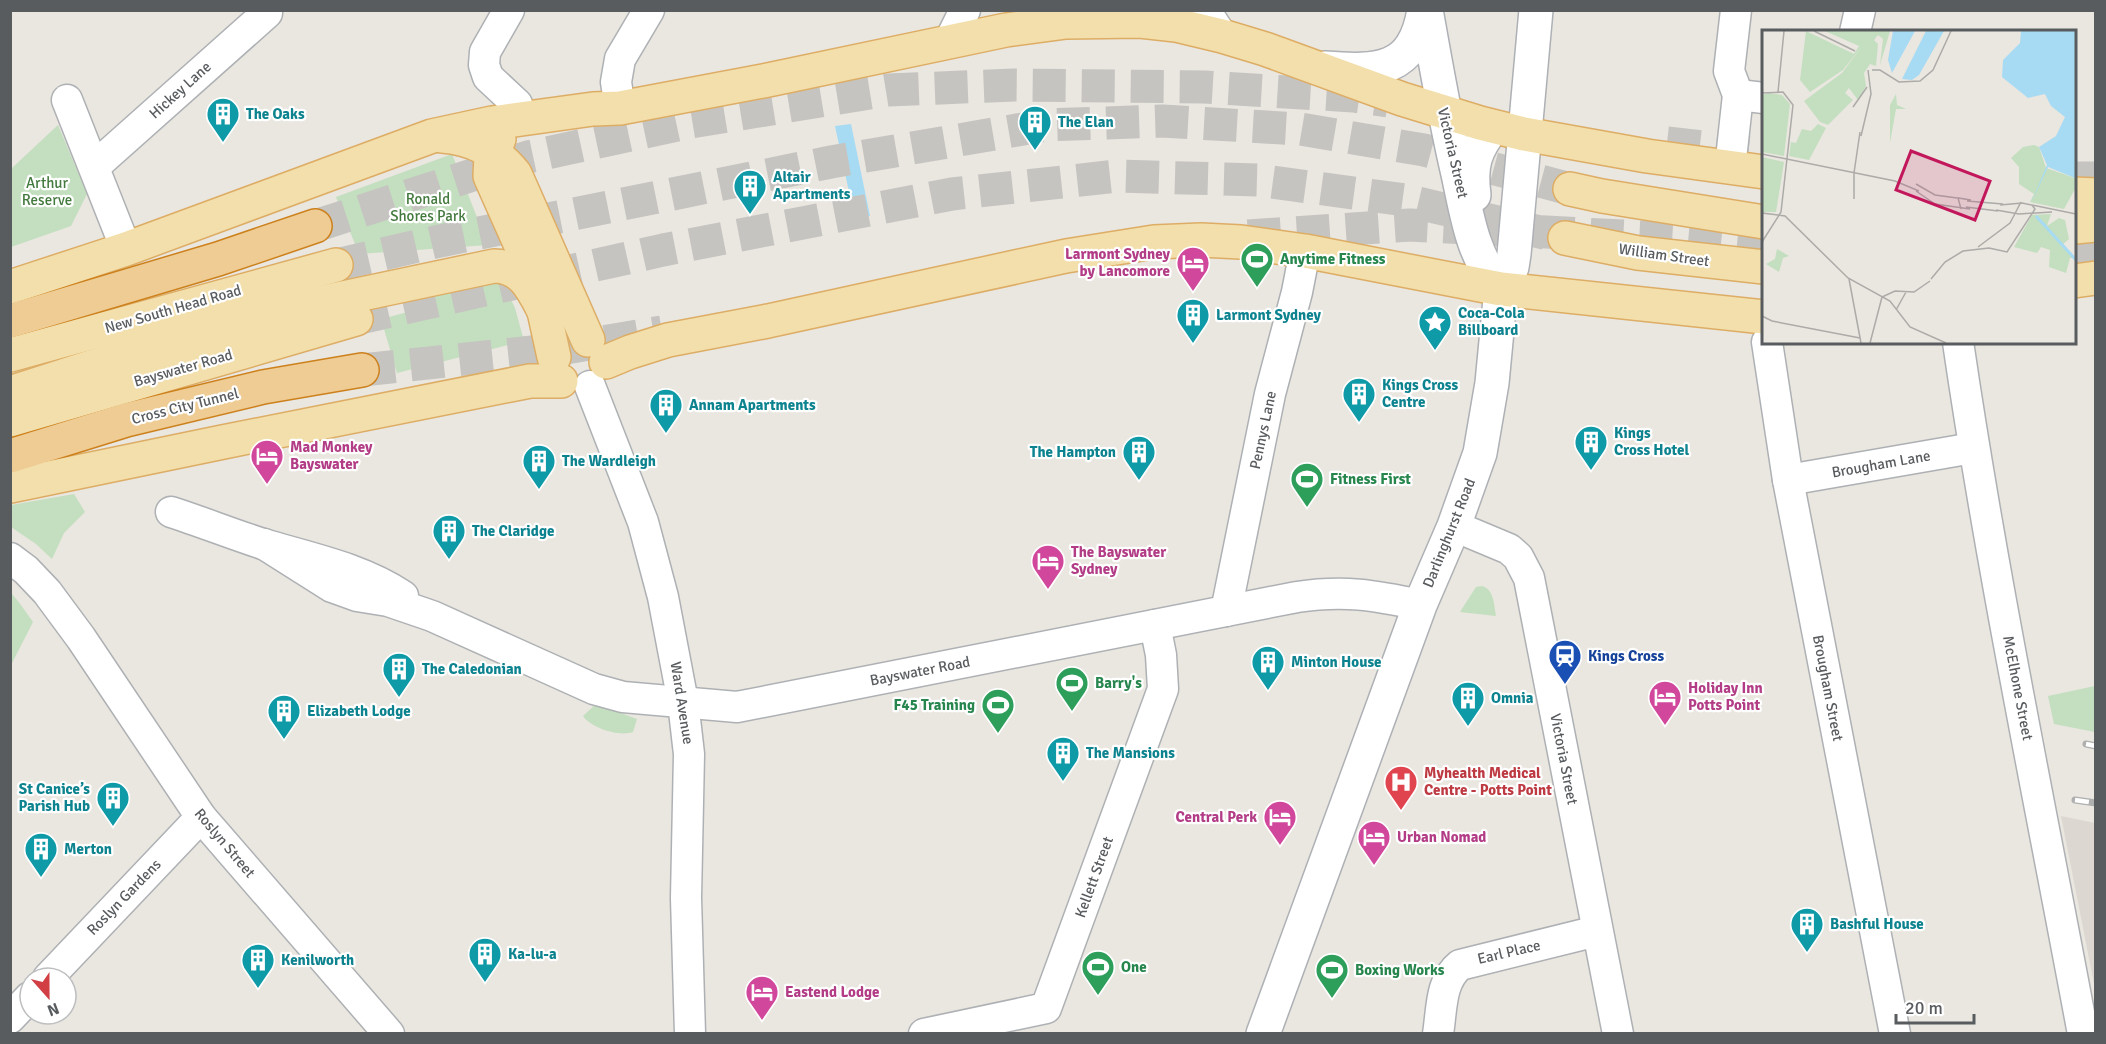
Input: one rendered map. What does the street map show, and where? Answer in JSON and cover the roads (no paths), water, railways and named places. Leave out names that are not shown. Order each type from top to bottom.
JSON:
[{"type":"highway","points":[[10,321],[218,259],[315,226]]},
{"type":"highway","name":"Cross City Tunnel","points":[[10,456],[126,420],[263,387],[362,370]]},
{"type":"main road","points":[[10,287],[126,249],[432,136],[472,126],[593,109],[620,108],[1006,30],[1038,17],[1140,21],[1176,25],[1214,23],[1314,67],[1444,112],[1508,130],[1647,156],[1762,172]]},
{"type":"main road","points":[[522,119],[505,130],[492,152],[490,176],[534,274],[545,313]]},
{"type":"main road","points":[[522,119],[524,151],[521,177],[524,190],[580,365]]},
{"type":"main road","points":[[432,136],[465,139],[477,143],[509,166],[524,190]]},
{"type":"main road","points":[[1570,189],[1762,222]]},
{"type":"main road","points":[[2076,194],[2096,195]]},
{"type":"main road","points":[[2076,227],[2096,225]]},
{"type":"main road","name":"William Street","points":[[1565,238],[1638,253],[1762,267]]},
{"type":"main road","points":[[10,486],[530,381],[668,340],[1112,248],[1154,242],[1201,240],[1241,242],[1493,278],[1762,325]]},
{"type":"main road","points":[[2076,260],[2096,257]]},
{"type":"main road","name":"New South Head Road","points":[[10,355],[336,264]]},
{"type":"main road","points":[[10,393],[147,349],[272,313],[494,266],[508,267],[523,276],[580,365]]},
{"type":"main road","points":[[2076,281],[2096,278]]},
{"type":"main road","name":"Bayswater Road","points":[[10,420],[356,319]]},
{"type":"street","points":[[510,10],[485,52],[484,65],[488,77],[518,104],[522,119]]},
{"type":"street","points":[[620,108],[616,82],[620,59],[649,10]]},
{"type":"street","points":[[949,42],[965,10]]},
{"type":"street","points":[[1314,67],[1363,70],[1383,68],[1409,48],[1416,37],[1425,10]]},
{"type":"street","name":"Victoria Street","points":[[1425,10],[1444,112],[1473,242],[1493,278]]},
{"type":"street","name":"Darlinghurst Road","points":[[1263,1034],[1420,605],[1468,489],[1483,442],[1492,383],[1493,278],[1512,267],[1514,254],[1508,130],[1536,10]]},
{"type":"street","points":[[1730,168],[1751,97],[1729,71],[1736,10]]},
{"type":"street","points":[[1855,30],[1860,10]]},
{"type":"street","name":"Hickey Lane","points":[[94,167],[267,14]]},
{"type":"street","points":[[67,100],[126,249]]},
{"type":"street","points":[[1493,278],[1471,177],[1475,155],[1480,145],[1508,130]]},
{"type":"street","name":"Pennys Lane","points":[[1226,611],[1270,394],[1297,292],[1305,251]]},
{"type":"street","name":"Brougham Street","points":[[1767,344],[1788,480],[1895,1034]]},
{"type":"street","name":"McElhone Street","points":[[1958,344],[1973,448],[2083,1034]]},
{"type":"street","name":"Ward Avenue","points":[[580,365],[644,522],[663,597],[682,702],[689,753],[687,898],[690,1034]]},
{"type":"street","name":"Brougham Lane","points":[[1788,480],[1973,448]]},
{"type":"street","name":"Bayswater Road","points":[[171,512],[264,544],[332,587],[357,596],[388,601],[432,616],[594,689],[623,697],[736,707],[1297,597],[1348,593],[1373,595],[1420,605]]},
{"type":"street","name":"Victoria Street","points":[[1454,526],[1509,549],[1518,557],[1529,578],[1617,1034]]},
{"type":"street","name":"Roslyn Street","points":[[10,558],[38,581],[81,638],[201,817],[389,1034]]},
{"type":"street","name":"Kellett Street","points":[[924,1034],[1047,1008],[1163,689],[1161,655],[1155,625]]},
{"type":"street","name":"Roslyn Gardens","points":[[59,966],[201,817]]},
{"type":"street","name":"Earl Place","points":[[1438,1034],[1447,979],[1460,965],[1597,931]]},
{"type":"water","points":[[851,124],[870,216],[855,220],[835,126]]},
{"type":"tunnel","points":[[315,226],[528,157],[691,122],[888,90],[1015,85],[1205,87],[1353,96],[1388,101]]},
{"type":"tunnel","points":[[336,265],[435,242],[831,162],[1046,125],[1162,121],[1300,129],[1424,150],[1570,189]]},
{"type":"tunnel","points":[[1667,143],[1762,154]]},
{"type":"tunnel","points":[[356,319],[663,250],[952,194],[1117,176],[1257,180],[1405,200],[1565,238]]},
{"type":"tunnel","points":[[2076,178],[2096,178]]},
{"type":"tunnel","points":[[1248,236],[1410,225],[1680,239],[1762,247]]},
{"type":"tunnel","points":[[2076,258],[2096,258]]},
{"type":"tunnel","points":[[362,370],[560,349],[662,332]]},
{"type":"railway","points":[[2086,744],[2096,746]]},
{"type":"railway","points":[[2075,800],[2096,803]]},
{"type":"place","name":"The Oaks","points":[[223,143]]},
{"type":"place","name":"The Elan","points":[[1035,151]]},
{"type":"place","name":"Altair Apartments","points":[[750,215]]},
{"type":"place","name":"Anytime Fitness","points":[[1257,288]]},
{"type":"place","name":"Larmont Sydney by Lancomore","points":[[1193,292]]},
{"type":"place","name":"Larmont Sydney","points":[[1193,344]]},
{"type":"place","name":"Coca-Cola Billboard","points":[[1435,351]]},
{"type":"place","name":"Kings Cross Centre","points":[[1359,423]]},
{"type":"place","name":"Annam Apartments","points":[[666,434]]},
{"type":"place","name":"Kings Cross Hotel","points":[[1591,471]]},
{"type":"place","name":"The Hampton","points":[[1139,481]]},
{"type":"place","name":"Mad Monkey Bayswater","points":[[267,485]]},
{"type":"place","name":"The Wardleigh","points":[[539,490]]},
{"type":"place","name":"Fitness First","points":[[1307,508]]},
{"type":"place","name":"The Claridge","points":[[449,560]]},
{"type":"place","name":"The Bayswater Sydney","points":[[1048,590]]},
{"type":"place","name":"Kings Cross","points":[[1565,685]]},
{"type":"place","name":"Minton House","points":[[1268,691]]},
{"type":"place","name":"The Caledonian","points":[[399,698]]},
{"type":"place","name":"Barry's","points":[[1072,712]]},
{"type":"place","name":"Holiday Inn Potts Point","points":[[1665,726]]},
{"type":"place","name":"Omnia","points":[[1468,727]]},
{"type":"place","name":"F45 Training","points":[[998,734]]},
{"type":"place","name":"Elizabeth Lodge","points":[[284,740]]},
{"type":"place","name":"The Mansions","points":[[1063,782]]},
{"type":"place","name":"Myhealth Medical Centre - Potts Point","points":[[1401,811]]},
{"type":"place","name":"St Canice’s Parish Hub","points":[[113,827]]},
{"type":"place","name":"Central Perk","points":[[1280,846]]},
{"type":"place","name":"Urban Nomad","points":[[1374,866]]},
{"type":"place","name":"Merton","points":[[41,878]]},
{"type":"place","name":"Bashful House","points":[[1807,953]]},
{"type":"place","name":"Ka-lu-a","points":[[485,983]]},
{"type":"place","name":"Kenilworth","points":[[258,989]]},
{"type":"place","name":"One","points":[[1098,996]]},
{"type":"place","name":"Boxing Works","points":[[1332,999]]},
{"type":"place","name":"Eastend Lodge","points":[[762,1021]]},
{"type":"park label","name":"Arthur Reserve","points":[[47,192]]},
{"type":"park label","name":"Ronald Shores Park","points":[[428,208]]}]
